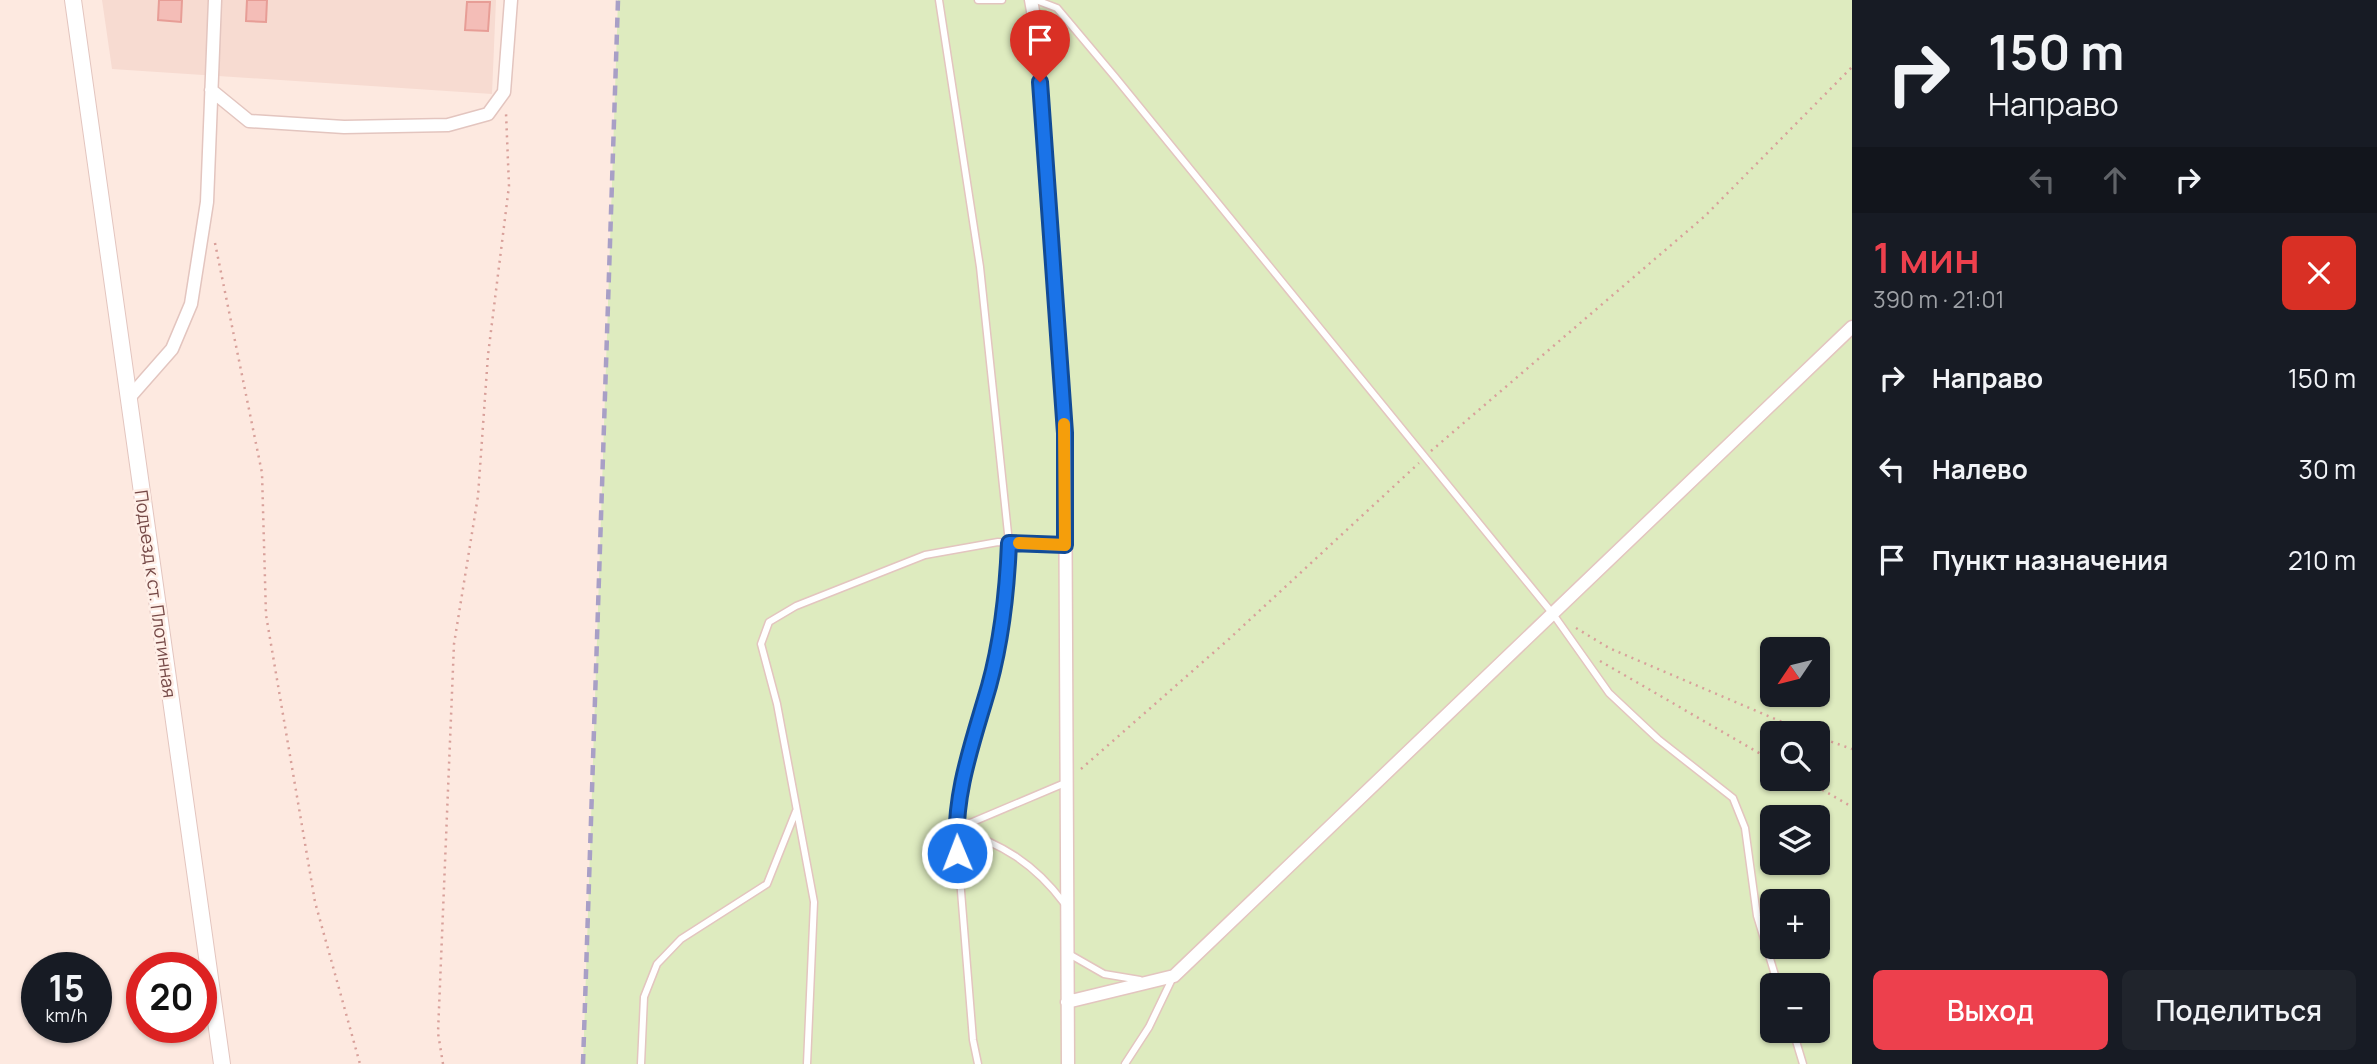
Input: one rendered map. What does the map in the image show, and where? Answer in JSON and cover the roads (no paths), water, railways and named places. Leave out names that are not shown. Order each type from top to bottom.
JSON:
[{"type":"street","name":"Подъезд к ст. Плотинная","points":[[73,0],[222,1064]]},
{"type":"street","points":[[128,399],[172,349],[191,304],[207,202],[215,0]]},
{"type":"street","points":[[211,90],[249,121],[344,127],[448,125],[488,114],[505,92],[511,0]]},
{"type":"street","points":[[1034,0],[1065,433],[1065,904],[1068,1064]]},
{"type":"street","points":[[1067,1002],[1174,976],[1852,327]]},
{"type":"lane","points":[[939,0],[980,267],[1009,543],[1006,604],[989,684],[965,761],[956,829],[973,1040],[978,1064]]},
{"type":"lane","points":[[978,0],[1002,0]]},
{"type":"lane","points":[[1034,0],[1057,8],[1553,614],[1609,693],[1658,739],[1733,798],[1745,828],[1757,916],[1774,973]]},
{"type":"lane","points":[[807,1064],[814,902],[776,704],[761,644],[769,622],[796,606],[925,555],[1009,543],[1065,545]]},
{"type":"lane","points":[[956,829],[1065,783]]},
{"type":"lane","points":[[641,1064],[644,997],[657,964],[681,939],[767,884],[797,809]]},
{"type":"lane","points":[[956,829],[993,842],[1020,859],[1048,882],[1065,904]]},
{"type":"lane","points":[[1066,953],[1104,974],[1148,982]]},
{"type":"lane","points":[[1125,1064],[1149,1027],[1174,976]]},
{"type":"lane","points":[[1797,1043],[1803,1064]]},
{"type":"railway","points":[[583,1064],[618,0]]}]
